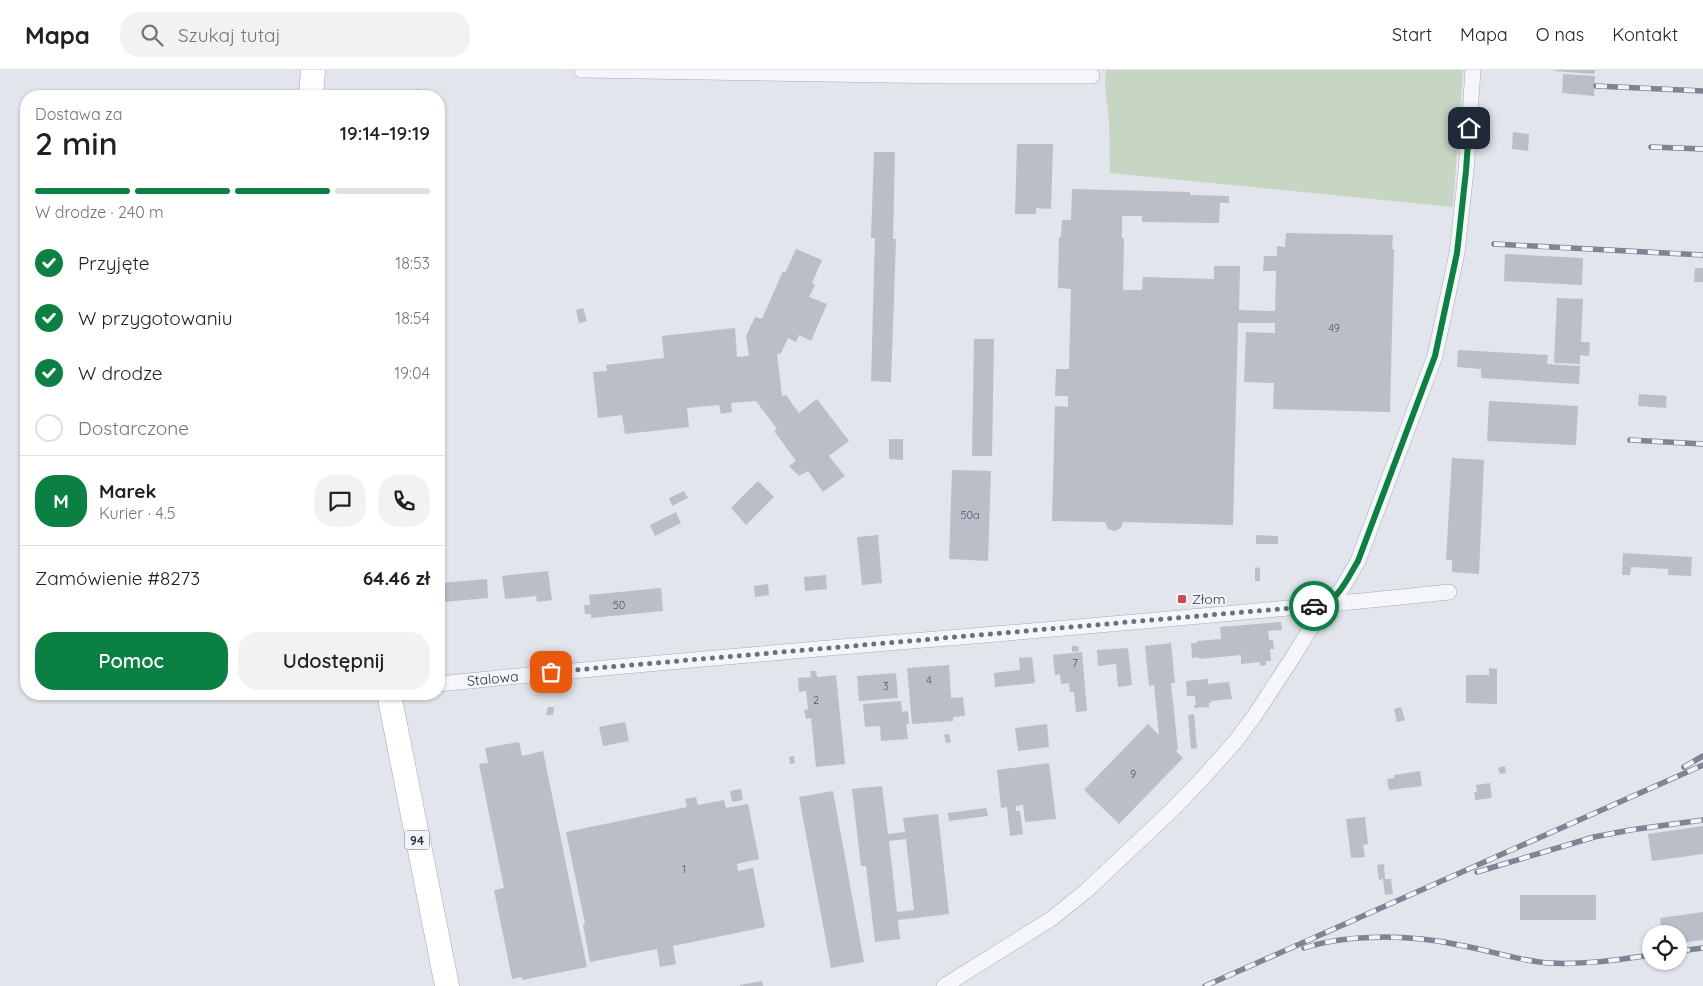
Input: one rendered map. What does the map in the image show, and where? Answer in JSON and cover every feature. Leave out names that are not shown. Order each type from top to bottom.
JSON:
[{"type":"main road","points":[[311,90],[313,70]]},
{"type":"main road","name":"94","points":[[390,700],[447,986]]},
{"type":"street","points":[[582,70],[1092,76]]},
{"type":"street","points":[[944,986],[1051,919],[1086,891],[1172,810],[1212,768],[1255,715],[1324,606],[1340,590],[1358,561],[1435,356],[1457,253],[1466,171],[1473,70]]},
{"type":"street","name":"Stalowa","points":[[445,683],[926,639],[1324,606],[1449,592]]},
{"type":"green space","points":[[1106,70],[1463,70],[1453,207],[1110,173],[1109,122],[1105,84]]},
{"type":"building","points":[[1555,70],[1595,70],[1594,74]]},
{"type":"building","points":[[1563,74],[1595,76],[1594,96],[1562,93]]},
{"type":"building","points":[[1513,132],[1529,134],[1528,151],[1512,149]]},
{"type":"building","points":[[1017,144],[1053,144],[1051,209],[1036,208],[1036,214],[1015,214]]},
{"type":"building","points":[[874,152],[895,152],[893,239],[896,239],[891,382],[871,381],[875,238],[871,238]]},
{"type":"building","points":[[1072,189],[1190,192],[1190,195],[1229,196],[1229,203],[1220,203],[1219,223],[1142,222],[1142,216],[1122,216],[1122,238],[1124,238],[1123,290],[1142,290],[1143,277],[1214,279],[1214,266],[1240,266],[1239,310],[1275,311],[1276,271],[1263,271],[1264,256],[1277,256],[1277,246],[1285,247],[1286,233],[1393,235],[1390,412],[1273,409],[1274,383],[1244,382],[1246,332],[1275,333],[1275,323],[1238,323],[1233,525],[1123,522],[1121,528],[1115,531],[1108,529],[1105,522],[1052,521],[1055,406],[1068,407],[1068,396],[1055,396],[1056,369],[1069,369],[1071,289],[1058,288],[1059,237],[1061,237],[1062,220],[1071,220]]},
{"type":"building","points":[[796,249],[822,260],[812,283],[815,285],[809,297],[827,304],[811,341],[799,335],[796,342],[788,338],[781,353],[777,354],[782,396],[786,395],[799,413],[817,399],[849,441],[829,456],[845,476],[823,492],[808,471],[799,476],[789,466],[796,461],[774,431],[777,429],[756,401],[731,403],[732,412],[721,414],[719,405],[687,408],[689,427],[625,434],[622,415],[598,418],[593,372],[607,371],[606,365],[664,358],[662,336],[735,328],[737,357],[749,356],[746,336],[755,317],[762,319],[783,271],[785,273]]},
{"type":"building","points":[[1505,254],[1583,258],[1582,285],[1504,281]]},
{"type":"building","points":[[1695,268],[1703,268],[1703,282],[1694,282]]},
{"type":"building","points":[[1557,298],[1583,299],[1581,342],[1590,342],[1589,356],[1580,355],[1580,364],[1554,363]]},
{"type":"building","points":[[583,308],[587,321],[579,323],[576,310]]},
{"type":"building","points":[[974,339],[994,339],[992,456],[972,456]]},
{"type":"building","points":[[1458,350],[1548,355],[1547,364],[1580,366],[1579,384],[1481,378],[1481,369],[1457,367]]},
{"type":"building","points":[[1639,394],[1667,396],[1666,408],[1638,406]]},
{"type":"building","points":[[1489,401],[1578,406],[1576,445],[1487,441]]},
{"type":"building","points":[[889,439],[903,439],[903,460],[889,459]]},
{"type":"building","points":[[1452,458],[1484,460],[1479,574],[1452,572],[1452,560],[1446,560]]},
{"type":"building","points":[[952,470],[991,471],[988,561],[949,559]]},
{"type":"building","points":[[758,481],[774,497],[746,525],[731,508]]},
{"type":"building","points":[[684,491],[688,498],[672,506],[669,498]]},
{"type":"building","points":[[676,512],[681,523],[655,536],[650,525]]},
{"type":"building","points":[[878,535],[882,583],[862,585],[857,537]]},
{"type":"building","points":[[1256,535],[1278,536],[1278,544],[1256,544]]},
{"type":"building","points":[[1623,553],[1692,557],[1691,576],[1668,575],[1668,569],[1631,567],[1630,575],[1622,575]]},
{"type":"building","points":[[1255,567],[1260,568],[1260,581],[1255,581]]},
{"type":"building","points":[[548,571],[552,600],[537,602],[536,596],[505,599],[502,576]]},
{"type":"building","points":[[826,575],[827,589],[805,591],[804,577]]},
{"type":"building","points":[[487,579],[488,598],[445,602],[445,583]]},
{"type":"building","points":[[768,584],[769,595],[755,597],[754,586]]},
{"type":"building","points":[[661,588],[663,611],[591,618],[591,614],[585,614],[584,605],[590,605],[589,595]]},
{"type":"building","points":[[1281,622],[1282,630],[1268,631],[1269,640],[1273,640],[1274,649],[1270,649],[1271,661],[1266,661],[1266,665],[1261,666],[1260,662],[1241,664],[1241,655],[1192,658],[1191,643],[1221,639],[1220,627]]},
{"type":"building","points":[[1171,643],[1175,683],[1171,683],[1178,749],[1176,751],[1183,758],[1119,824],[1084,790],[1148,724],[1159,735],[1154,685],[1149,686],[1145,646]]},
{"type":"building","points":[[1072,646],[1078,646],[1079,651],[1072,652]]},
{"type":"building","points":[[1128,648],[1132,685],[1118,687],[1116,664],[1098,666],[1097,650]]},
{"type":"building","points":[[1082,652],[1087,711],[1076,712],[1074,692],[1070,692],[1069,683],[1061,684],[1060,674],[1055,675],[1053,655]]},
{"type":"building","points":[[1032,657],[1035,683],[995,687],[994,673],[1020,670],[1019,658]]},
{"type":"building","points":[[949,665],[951,698],[963,697],[965,716],[953,717],[953,721],[912,724],[907,668]]},
{"type":"building","points":[[1489,668],[1497,669],[1497,704],[1466,703],[1466,675],[1489,675]]},
{"type":"building","points":[[810,671],[816,671],[817,677],[836,675],[845,764],[816,767],[811,718],[806,719],[804,710],[808,709],[806,691],[799,692],[798,678],[811,677]]},
{"type":"building","points":[[896,673],[898,698],[859,701],[857,676]]},
{"type":"building","points":[[1208,679],[1208,684],[1229,682],[1232,699],[1211,701],[1209,707],[1194,708],[1194,705],[1196,705],[1195,696],[1187,696],[1186,681]]},
{"type":"building","points":[[901,701],[902,712],[908,711],[909,724],[906,724],[908,739],[881,741],[880,726],[865,727],[863,704]]},
{"type":"building","points":[[548,707],[554,707],[553,715],[546,715]]},
{"type":"building","points":[[1401,707],[1405,720],[1397,722],[1394,709]]},
{"type":"building","points":[[1194,714],[1197,748],[1191,749],[1188,715]]},
{"type":"building","points":[[625,722],[629,741],[603,746],[599,727]]},
{"type":"building","points":[[1047,724],[1049,747],[1018,751],[1015,728]]},
{"type":"building","points":[[949,734],[951,742],[946,743],[944,735]]},
{"type":"building","points":[[519,742],[522,756],[543,751],[587,967],[522,980],[522,977],[512,979],[494,890],[504,888],[479,764],[488,763],[485,748]]},
{"type":"building","points":[[794,756],[795,763],[790,764],[789,757]]},
{"type":"building","points":[[1049,763],[1056,819],[1025,822],[1023,805],[1016,806],[1016,811],[1020,811],[1023,834],[1010,836],[1007,807],[1001,808],[997,770]]},
{"type":"building","points":[[1505,766],[1506,773],[1500,774],[1498,768]]},
{"type":"building","points":[[1420,771],[1422,786],[1389,790],[1387,779],[1394,778],[1394,775]]},
{"type":"building","points":[[1490,783],[1492,798],[1475,800],[1474,792],[1477,792],[1476,785]]},
{"type":"building","points":[[882,786],[888,834],[905,832],[903,818],[938,814],[949,914],[898,920],[900,939],[875,942],[866,866],[861,866],[852,789]],"holes":[[[906,839],[914,910],[897,912],[889,841]]]},
{"type":"building","points":[[741,789],[743,800],[732,802],[730,791]]},
{"type":"building","points":[[833,791],[864,962],[831,968],[799,797]]},
{"type":"building","points":[[696,797],[698,805],[724,800],[726,808],[748,804],[759,859],[737,864],[738,871],[753,868],[765,927],[673,946],[676,964],[660,967],[657,949],[590,962],[583,925],[585,924],[566,832],[687,807],[685,799]]},
{"type":"building","points":[[986,808],[988,816],[949,821],[948,813]]},
{"type":"building","points":[[1365,817],[1368,844],[1363,845],[1365,857],[1351,858],[1346,819]]},
{"type":"building","points":[[1703,826],[1703,854],[1652,861],[1648,834]]},
{"type":"building","points":[[1384,864],[1385,879],[1391,879],[1393,894],[1385,895],[1383,879],[1379,880],[1377,865]]},
{"type":"building","points":[[1520,895],[1596,895],[1596,920],[1520,920]]},
{"type":"building","points":[[1703,912],[1703,940],[1687,942],[1687,925],[1661,925],[1660,918]]},
{"type":"building","points":[[762,981],[763,986],[740,986],[740,985]]},
{"type":"railway","points":[[1596,86],[1703,91]]},
{"type":"railway","points":[[1651,147],[1703,149]]},
{"type":"railway","points":[[1494,244],[1703,255]]},
{"type":"railway","points":[[1630,440],[1703,444]]},
{"type":"railway","points":[[1684,767],[1703,756]]},
{"type":"railway","points":[[1205,986],[1703,765]]},
{"type":"railway","points":[[1477,872],[1594,837],[1703,820]]},
{"type":"railway","points":[[1304,948],[1341,940],[1381,937],[1441,942],[1549,963],[1587,963],[1642,956]]},
{"type":"railway","points":[[1687,950],[1703,948]]},
{"type":"way so far","points":[[551,672],[1314,606]]},
{"type":"place","name":"Złom","points":[[1182,599]]},
{"type":"route","points":[[1314,606],[1324,606],[1340,590],[1358,561],[1435,356],[1457,253],[1469,128]]}]
